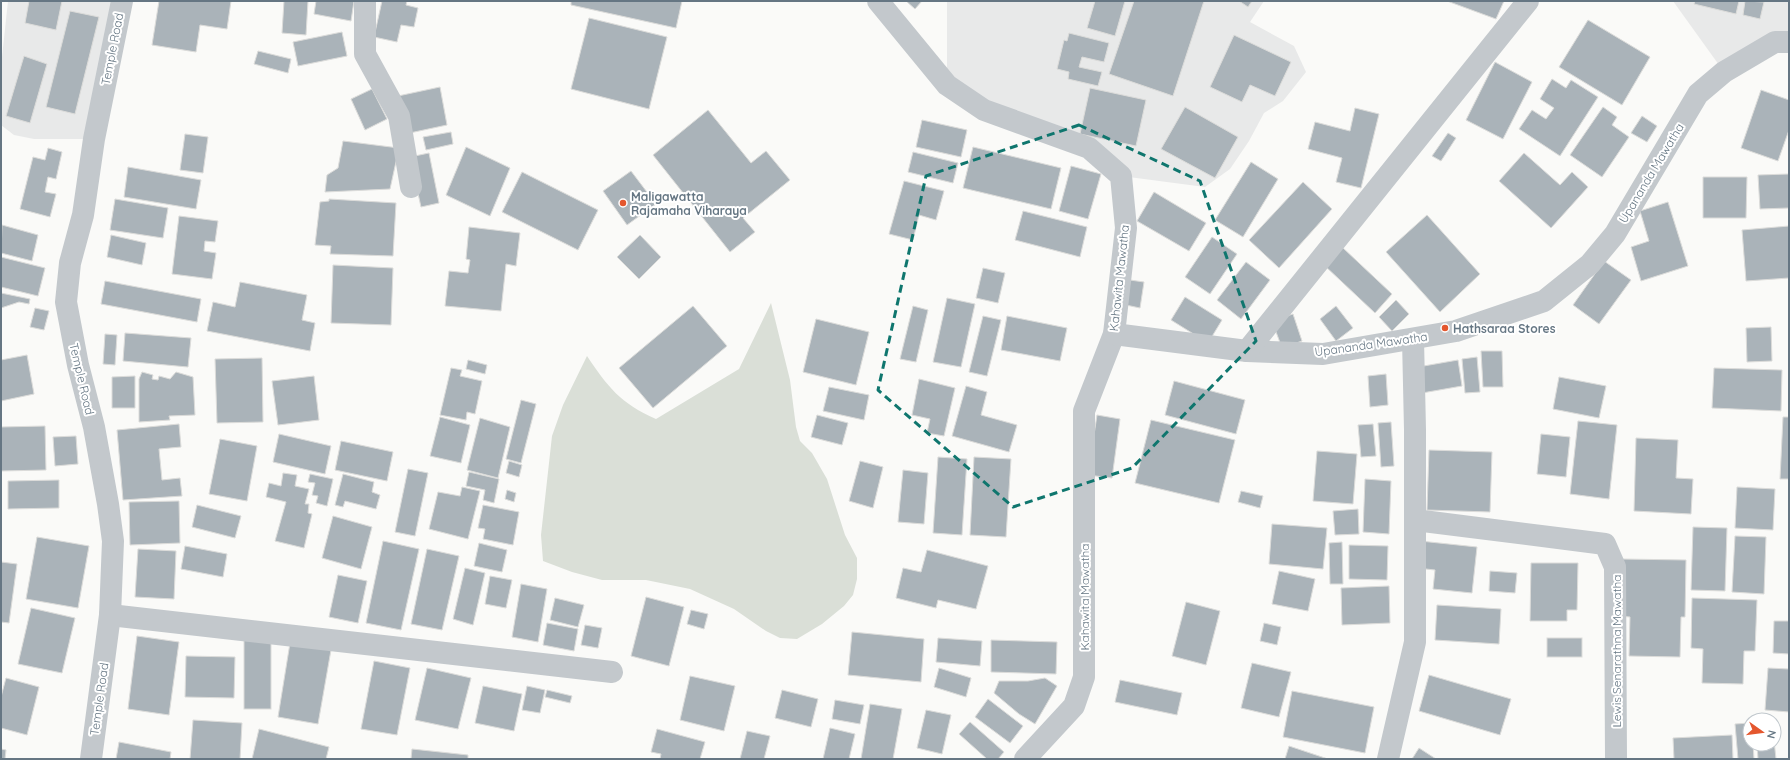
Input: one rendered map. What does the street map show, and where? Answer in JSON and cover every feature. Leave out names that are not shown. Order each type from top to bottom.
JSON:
[{"type":"street","name":"Temple Road","points":[[91,759],[110,615],[113,541],[94,427],[78,365],[66,302],[70,262],[83,215],[94,139],[122,1]]},
{"type":"street","points":[[365,1],[365,54],[399,116],[411,187]]},
{"type":"street","name":"Kahawita Mawatha","points":[[878,1],[947,85],[984,110],[1089,148],[1121,176],[1126,228],[1114,334],[1084,411],[1084,677],[1074,706],[1025,759]]},
{"type":"street","points":[[1247,351],[1528,1]]},
{"type":"street","name":"Upananda Mawatha","points":[[1114,334],[1247,351],[1323,354],[1456,331],[1544,302],[1590,264],[1615,234],[1698,94],[1724,72],[1775,42],[1789,42]]},
{"type":"street","points":[[1388,759],[1415,642],[1415,520],[1412,339]]},
{"type":"street","name":"Lewis Senarathna Mawatha","points":[[1415,520],[1605,544],[1615,567],[1616,759]]},
{"type":"street","points":[[110,615],[612,672]]},
{"type":"highlighted area","points":[[1079,125],[1200,181],[1256,341],[1132,468],[1013,507],[878,390],[926,176]]},
{"type":"shaded area","points":[[8,1],[122,1],[94,139],[34,139],[14,135],[1,125],[2,57]]},
{"type":"shaded area","points":[[947,1],[1264,1],[1250,22],[1294,46],[1306,72],[1283,101],[1264,113],[1249,141],[1230,169],[1205,187],[1121,176],[947,85]]},
{"type":"shaded area","points":[[1673,1],[1789,1],[1789,42],[1724,72]]},
{"type":"shaded area","points":[[771,303],[790,380],[796,427],[800,441],[812,453],[827,479],[845,535],[857,558],[857,579],[853,595],[844,606],[822,624],[797,639],[780,638],[766,631],[734,609],[690,589],[646,580],[602,580],[572,572],[543,561],[541,535],[552,436],[563,405],[587,356],[616,393],[633,407],[656,419],[739,369]]},
{"type":"building","points":[[29,1],[62,1],[56,30],[25,23]]},
{"type":"building","points":[[159,1],[231,1],[227,29],[200,25],[196,52],[152,45]]},
{"type":"building","points":[[284,1],[308,1],[306,35],[282,33]]},
{"type":"building","points":[[316,1],[354,1],[351,21],[314,14]]},
{"type":"building","points":[[382,1],[407,1],[406,5],[418,8],[414,27],[401,25],[397,42],[374,37]]},
{"type":"building","points":[[571,1],[682,1],[676,28],[571,5]]},
{"type":"building","points":[[906,1],[922,1],[915,9]]},
{"type":"building","points":[[1095,1],[1125,1],[1115,36],[1087,28]]},
{"type":"building","points":[[1134,1],[1204,1],[1173,96],[1109,74]]},
{"type":"building","points":[[1239,1],[1252,1],[1248,7]]},
{"type":"building","points":[[1447,1],[1504,1],[1496,19]]},
{"type":"building","points":[[1695,1],[1739,1],[1736,14],[1694,4]]},
{"type":"building","points":[[1745,1],[1764,2],[1760,19],[1743,15]]},
{"type":"building","points":[[70,11],[99,17],[75,114],[46,107]]},
{"type":"building","points":[[589,18],[667,37],[649,109],[571,89]]},
{"type":"building","points":[[1588,20],[1650,57],[1622,105],[1559,67]]},
{"type":"building","points":[[342,32],[347,56],[298,66],[293,42]]},
{"type":"building","points":[[1069,33],[1109,43],[1104,62],[1082,57],[1079,67],[1102,72],[1098,86],[1068,79],[1069,72],[1057,69],[1064,40],[1067,41]]},
{"type":"building","points":[[1234,35],[1291,62],[1275,96],[1250,85],[1242,102],[1210,87]]},
{"type":"building","points":[[258,51],[291,59],[288,73],[254,64]]},
{"type":"building","points":[[24,56],[47,64],[30,123],[6,116]]},
{"type":"building","points":[[1495,62],[1532,82],[1503,139],[1466,120]]},
{"type":"building","points":[[1552,79],[1566,88],[1571,80],[1598,97],[1560,156],[1519,129],[1532,110],[1546,119],[1554,108],[1540,99]]},
{"type":"building","points":[[440,87],[447,125],[405,134],[398,96]]},
{"type":"building","points":[[1090,88],[1146,100],[1136,146],[1080,134]]},
{"type":"building","points":[[372,89],[387,119],[365,130],[351,99]]},
{"type":"building","points":[[1761,90],[1789,100],[1789,130],[1778,161],[1741,148]]},
{"type":"building","points":[[1185,107],[1238,137],[1215,178],[1161,149]]},
{"type":"building","points":[[1603,107],[1617,117],[1612,125],[1629,137],[1602,177],[1570,155]]},
{"type":"building","points":[[1355,108],[1379,114],[1361,188],[1336,182],[1342,158],[1308,149],[1315,122],[1350,131]]},
{"type":"building","points":[[708,110],[751,163],[766,151],[790,180],[743,218],[755,232],[730,252],[653,155]]},
{"type":"building","points":[[1642,116],[1657,126],[1647,142],[1631,133]]},
{"type":"building","points":[[922,120],[967,130],[961,157],[916,147]]},
{"type":"building","points":[[451,132],[453,144],[426,150],[423,137]]},
{"type":"building","points":[[1448,133],[1456,138],[1441,161],[1432,156]]},
{"type":"building","points":[[185,134],[208,137],[203,173],[180,170]]},
{"type":"building","points":[[343,141],[399,148],[390,189],[325,192],[327,175],[338,168]]},
{"type":"building","points":[[466,147],[510,168],[490,216],[446,195]]},
{"type":"building","points":[[973,147],[1061,168],[1051,209],[963,188]]},
{"type":"building","points":[[48,148],[62,152],[56,179],[48,177],[45,192],[56,194],[50,217],[20,209],[33,157],[45,160]]},
{"type":"building","points":[[913,152],[958,163],[953,183],[908,172]]},
{"type":"building","points":[[429,153],[439,203],[421,207],[410,157]]},
{"type":"building","points":[[1524,153],[1560,185],[1572,172],[1588,187],[1551,228],[1499,181]]},
{"type":"building","points":[[1251,162],[1278,179],[1243,237],[1215,220]]},
{"type":"building","points":[[1071,166],[1101,174],[1088,219],[1059,211]]},
{"type":"building","points":[[128,167],[201,180],[196,209],[124,197]]},
{"type":"building","points":[[631,171],[656,204],[627,225],[603,191]]},
{"type":"building","points":[[522,172],[598,210],[578,250],[502,212]]},
{"type":"building","points":[[1789,174],[1789,208],[1760,209],[1758,175]]},
{"type":"building","points":[[1703,177],[1747,177],[1746,218],[1703,218]]},
{"type":"building","points":[[904,181],[944,191],[936,220],[919,215],[913,240],[889,234]]},
{"type":"building","points":[[1303,182],[1332,209],[1279,268],[1249,240]]},
{"type":"building","points":[[1154,192],[1206,223],[1189,251],[1137,221]]},
{"type":"building","points":[[115,199],[168,208],[163,238],[110,230]]},
{"type":"building","points":[[329,199],[396,203],[393,256],[330,254],[331,246],[315,245],[320,202],[329,201]]},
{"type":"building","points":[[1668,202],[1688,266],[1641,281],[1631,247],[1649,241],[1640,211]]},
{"type":"building","points":[[1023,211],[1087,227],[1080,257],[1015,240]]},
{"type":"building","points":[[1427,215],[1480,274],[1440,312],[1386,252]]},
{"type":"building","points":[[179,216],[218,221],[215,242],[205,241],[204,251],[216,253],[212,279],[172,274]]},
{"type":"building","points":[[2,225],[38,235],[32,261],[1,253]]},
{"type":"building","points":[[1789,226],[1789,278],[1746,281],[1742,230]]},
{"type":"building","points":[[469,227],[520,233],[516,266],[506,264],[501,311],[445,306],[449,271],[468,273],[470,260],[466,259]]},
{"type":"building","points":[[111,235],[146,243],[142,265],[107,257]]},
{"type":"building","points":[[640,235],[661,257],[639,279],[617,257]]},
{"type":"building","points":[[1212,237],[1237,254],[1210,294],[1185,277]]},
{"type":"building","points":[[1342,247],[1392,294],[1375,313],[1324,265]]},
{"type":"building","points":[[1,257],[45,268],[38,296],[1,287]]},
{"type":"building","points":[[1604,261],[1631,280],[1599,324],[1573,305]]},
{"type":"building","points":[[1246,262],[1270,280],[1241,319],[1217,300]]},
{"type":"building","points":[[333,265],[393,268],[391,325],[331,323]]},
{"type":"building","points":[[983,268],[1005,273],[998,303],[976,298]]},
{"type":"building","points":[[1130,280],[1144,282],[1140,308],[1126,305]]},
{"type":"building","points":[[105,281],[201,299],[197,322],[101,304]]},
{"type":"building","points":[[240,282],[307,295],[302,320],[315,323],[310,351],[207,331],[213,302],[235,307]]},
{"type":"building","points":[[1,293],[30,299],[29,304],[19,302],[1,308]]},
{"type":"building","points":[[1185,297],[1222,320],[1208,343],[1171,320]]},
{"type":"building","points":[[947,298],[975,304],[961,367],[933,362]]},
{"type":"building","points":[[1396,300],[1409,314],[1392,331],[1379,317]]},
{"type":"building","points":[[693,306],[727,346],[653,408],[619,368]]},
{"type":"building","points":[[913,306],[928,310],[916,362],[900,359]]},
{"type":"building","points":[[1336,306],[1353,328],[1336,341],[1320,319]]},
{"type":"building","points":[[35,308],[49,311],[44,330],[30,327]]},
{"type":"building","points":[[1293,314],[1302,341],[1282,348],[1272,321]]},
{"type":"building","points":[[983,316],[1001,320],[987,376],[969,372]]},
{"type":"building","points":[[1007,316],[1067,328],[1060,361],[1001,350]]},
{"type":"building","points":[[816,319],[869,332],[856,385],[803,372]]},
{"type":"building","points":[[1771,327],[1772,361],[1747,362],[1746,328]]},
{"type":"building","points":[[125,333],[191,338],[188,367],[123,361]]},
{"type":"building","points":[[105,334],[117,335],[115,365],[103,364]]},
{"type":"building","points":[[1481,351],[1502,351],[1503,387],[1483,387]]},
{"type":"building","points":[[27,355],[34,394],[1,401],[1,360]]},
{"type":"building","points":[[1477,357],[1480,392],[1465,393],[1462,359]]},
{"type":"building","points":[[262,358],[263,422],[217,423],[215,359]]},
{"type":"building","points":[[468,360],[487,365],[485,374],[466,369]]},
{"type":"building","points":[[1458,360],[1462,386],[1422,393],[1418,367]]},
{"type":"building","points":[[451,368],[462,370],[460,376],[482,381],[475,414],[467,412],[466,420],[440,415]]},
{"type":"building","points":[[1714,368],[1782,370],[1781,411],[1712,408]]},
{"type":"building","points":[[142,372],[153,375],[152,379],[158,380],[159,376],[170,379],[176,372],[193,377],[195,415],[169,416],[170,420],[139,422],[139,379]]},
{"type":"building","points":[[1386,374],[1388,405],[1370,407],[1368,376]]},
{"type":"building","points":[[135,376],[135,408],[112,408],[112,377]]},
{"type":"building","points":[[314,376],[319,420],[278,425],[272,381]]},
{"type":"building","points":[[1559,377],[1606,386],[1599,418],[1553,409]]},
{"type":"building","points":[[919,379],[955,388],[944,436],[927,433],[930,419],[912,415]]},
{"type":"building","points":[[1174,381],[1245,400],[1236,434],[1165,415]]},
{"type":"building","points":[[966,386],[987,392],[981,415],[1017,425],[1009,452],[952,436]]},
{"type":"building","points":[[829,387],[869,395],[864,420],[823,411]]},
{"type":"building","points":[[521,400],[536,404],[521,463],[506,459]]},
{"type":"building","points":[[817,415],[848,423],[842,445],[811,437]]},
{"type":"building","points":[[1097,415],[1120,419],[1112,478],[1088,475]]},
{"type":"building","points":[[440,417],[470,425],[461,463],[430,456]]},
{"type":"building","points":[[1783,417],[1789,417],[1789,479],[1780,479]]},
{"type":"building","points":[[480,418],[510,427],[498,478],[467,470]]},
{"type":"building","points":[[1151,420],[1235,440],[1219,503],[1135,483]]},
{"type":"building","points":[[1578,421],[1617,425],[1609,499],[1570,494]]},
{"type":"building","points":[[1391,422],[1394,466],[1381,467],[1378,423]]},
{"type":"building","points":[[179,424],[181,447],[159,449],[162,480],[180,478],[182,496],[123,500],[117,430]]},
{"type":"building","points":[[1373,424],[1376,456],[1361,457],[1358,425]]},
{"type":"building","points":[[45,426],[46,470],[1,471],[1,427]]},
{"type":"building","points":[[279,434],[331,446],[325,474],[273,462]]},
{"type":"building","points":[[1541,434],[1570,437],[1566,477],[1537,474]]},
{"type":"building","points":[[76,436],[78,464],[55,466],[53,437]]},
{"type":"building","points":[[1636,438],[1678,440],[1676,478],[1693,479],[1691,514],[1634,511]]},
{"type":"building","points":[[220,439],[257,446],[247,501],[209,494]]},
{"type":"building","points":[[341,441],[393,452],[387,481],[335,470]]},
{"type":"building","points":[[1429,450],[1492,452],[1490,512],[1427,510]]},
{"type":"building","points":[[1317,451],[1357,454],[1353,504],[1313,501]]},
{"type":"building","points":[[938,457],[967,459],[962,535],[933,533]]},
{"type":"building","points":[[974,457],[1011,459],[1006,537],[970,535]]},
{"type":"building","points":[[509,461],[522,465],[519,477],[506,473]]},
{"type":"building","points":[[860,461],[883,467],[873,508],[849,501]]},
{"type":"building","points":[[408,469],[428,473],[415,536],[395,532]]},
{"type":"building","points":[[903,470],[928,473],[924,524],[898,522]]},
{"type":"building","points":[[469,472],[499,479],[494,503],[483,500],[485,490],[466,486]]},
{"type":"building","points":[[283,473],[297,475],[295,486],[309,489],[305,504],[309,504],[308,513],[312,514],[304,548],[275,541],[286,502],[266,497],[269,483],[281,486]]},
{"type":"building","points":[[310,474],[333,479],[327,506],[316,503],[318,496],[312,495],[315,483],[308,482]]},
{"type":"building","points":[[343,474],[374,482],[372,492],[380,495],[376,509],[345,501],[343,507],[335,505]]},
{"type":"building","points":[[1365,479],[1391,481],[1389,534],[1363,532]]},
{"type":"building","points":[[59,480],[59,508],[8,509],[8,481]]},
{"type":"building","points":[[462,487],[480,491],[468,539],[429,529],[438,492],[460,496]]},
{"type":"building","points":[[1737,487],[1775,489],[1773,530],[1735,528]]},
{"type":"building","points":[[507,490],[516,493],[514,502],[505,499]]},
{"type":"building","points":[[1241,491],[1263,496],[1260,508],[1238,502]]},
{"type":"building","points":[[179,501],[180,543],[130,545],[129,502]]},
{"type":"building","points":[[197,505],[241,516],[235,538],[192,527]]},
{"type":"building","points":[[483,505],[519,512],[513,545],[483,539],[485,529],[478,528]]},
{"type":"building","points":[[1358,509],[1359,534],[1335,535],[1333,511]]},
{"type":"building","points":[[333,516],[372,527],[361,569],[322,558]]},
{"type":"building","points":[[1272,524],[1327,528],[1323,569],[1269,564]]},
{"type":"building","points":[[1693,527],[1727,528],[1725,591],[1691,590]]},
{"type":"building","points":[[1735,536],[1766,537],[1764,594],[1732,592]]},
{"type":"building","points":[[37,537],[89,546],[78,608],[26,599]]},
{"type":"building","points":[[383,541],[419,549],[401,630],[366,623]]},
{"type":"building","points":[[1420,541],[1477,547],[1472,593],[1433,589],[1435,570],[1417,568]]},
{"type":"building","points":[[1342,542],[1343,584],[1330,584],[1329,543]]},
{"type":"building","points":[[479,543],[507,550],[502,572],[474,566]]},
{"type":"building","points":[[1349,545],[1388,546],[1387,580],[1349,579]]},
{"type":"building","points":[[185,546],[227,554],[223,577],[181,569]]},
{"type":"building","points":[[138,549],[176,551],[174,599],[135,597]]},
{"type":"building","points":[[427,549],[459,556],[442,630],[411,624]]},
{"type":"building","points":[[927,550],[988,566],[976,609],[938,600],[936,608],[896,598],[903,568],[921,572]]},
{"type":"building","points":[[1621,559],[1686,560],[1685,617],[1681,617],[1680,657],[1629,656],[1630,617],[1620,616]]},
{"type":"building","points":[[1,562],[17,564],[9,623],[1,622]]},
{"type":"building","points":[[1531,563],[1578,563],[1577,610],[1567,610],[1567,621],[1530,621]]},
{"type":"building","points":[[465,568],[485,573],[473,625],[453,619]]},
{"type":"building","points":[[1279,571],[1315,579],[1308,611],[1272,604]]},
{"type":"building","points":[[1490,571],[1517,573],[1515,593],[1489,591]]},
{"type":"building","points":[[338,575],[367,581],[358,623],[329,617]]},
{"type":"building","points":[[490,576],[512,580],[506,608],[485,604]]},
{"type":"building","points":[[521,584],[547,589],[538,642],[512,637]]},
{"type":"building","points":[[1389,586],[1390,623],[1342,625],[1341,588]]},
{"type":"building","points":[[646,597],[684,607],[669,666],[631,656]]},
{"type":"building","points":[[555,598],[584,605],[578,627],[550,620]]},
{"type":"building","points":[[1692,598],[1757,600],[1755,651],[1744,651],[1743,684],[1702,683],[1703,649],[1691,648]]},
{"type":"building","points":[[1186,602],[1220,611],[1206,665],[1172,656]]},
{"type":"building","points":[[1437,605],[1501,609],[1499,644],[1435,640]]},
{"type":"building","points":[[31,608],[75,618],[62,673],[18,664]]},
{"type":"building","points":[[691,610],[708,614],[704,629],[687,624]]},
{"type":"building","points":[[1774,621],[1789,621],[1789,654],[1773,653]]},
{"type":"building","points":[[547,623],[578,629],[574,651],[543,645]]},
{"type":"building","points":[[1264,623],[1281,627],[1277,645],[1260,641]]},
{"type":"building","points":[[585,625],[602,628],[598,648],[581,645]]},
{"type":"building","points":[[852,632],[924,639],[921,682],[848,675]]},
{"type":"building","points":[[137,636],[179,642],[169,715],[128,709]]},
{"type":"building","points":[[244,637],[271,637],[271,709],[244,709]]},
{"type":"building","points":[[938,638],[982,641],[980,666],[936,662]]},
{"type":"building","points":[[1547,638],[1582,638],[1582,657],[1547,657]]},
{"type":"building","points":[[991,640],[1057,642],[1056,674],[991,672]]},
{"type":"building","points":[[290,643],[331,650],[318,724],[278,717]]},
{"type":"building","points":[[186,656],[235,657],[234,698],[185,697]]},
{"type":"building","points":[[374,661],[410,668],[397,735],[361,729]]},
{"type":"building","points":[[1252,663],[1291,672],[1279,717],[1241,708]]},
{"type":"building","points":[[427,668],[471,678],[458,729],[415,720]]},
{"type":"building","points":[[939,668],[971,678],[966,697],[934,687]]},
{"type":"building","points":[[1768,668],[1789,669],[1789,712],[1765,710]]},
{"type":"building","points":[[1429,675],[1511,699],[1500,735],[1419,711]]},
{"type":"building","points":[[690,676],[735,686],[724,731],[680,720]]},
{"type":"building","points":[[6,678],[39,687],[27,735],[1,728],[1,697]]},
{"type":"building","points":[[1045,678],[1057,686],[1035,724],[1019,714],[994,693],[999,681],[1028,681]]},
{"type":"building","points":[[1120,680],[1182,693],[1177,715],[1115,702]]},
{"type":"building","points":[[483,686],[522,694],[514,731],[475,723]]},
{"type":"building","points":[[527,686],[545,690],[540,713],[522,710]]},
{"type":"building","points":[[547,690],[572,696],[570,703],[545,697]]},
{"type":"building","points":[[782,690],[818,699],[811,727],[775,718]]},
{"type":"building","points":[[1292,691],[1374,707],[1365,753],[1283,737]]},
{"type":"building","points":[[988,699],[1023,726],[1010,743],[975,717]]},
{"type":"building","points":[[835,700],[864,705],[860,724],[832,719]]},
{"type":"building","points":[[870,704],[902,709],[893,759],[861,759]]},
{"type":"building","points":[[926,710],[951,715],[942,754],[917,748]]},
{"type":"building","points":[[193,720],[242,723],[240,759],[190,759]]},
{"type":"building","points":[[970,722],[1004,752],[998,759],[987,759],[959,734]]},
{"type":"building","points":[[1735,724],[1742,724],[1742,752],[1754,752],[1754,759],[1738,759]]},
{"type":"building","points":[[830,728],[855,734],[849,759],[823,759]]},
{"type":"building","points":[[259,729],[329,747],[326,759],[252,759]]},
{"type":"building","points":[[657,729],[705,742],[700,759],[660,759],[661,754],[651,752]]},
{"type":"building","points":[[747,731],[770,736],[764,759],[740,759]]},
{"type":"building","points":[[1732,735],[1733,759],[1674,759],[1673,738]]},
{"type":"building","points":[[119,742],[171,752],[170,759],[116,759]]},
{"type":"building","points":[[1289,746],[1328,759],[1285,759]]},
{"type":"building","points":[[1419,748],[1436,759],[1412,759]]},
{"type":"building","points":[[1,749],[6,750],[5,759],[1,759]]},
{"type":"building","points":[[412,749],[468,755],[468,759],[411,759]]},
{"type":"building","points":[[1758,752],[1775,752],[1776,759],[1758,759]]},
{"type":"place","name":"Maligawatta Rajamaha Viharaya","points":[[623,203]]},
{"type":"place","name":"Hathsaraa Stores","points":[[1445,328]]}]
